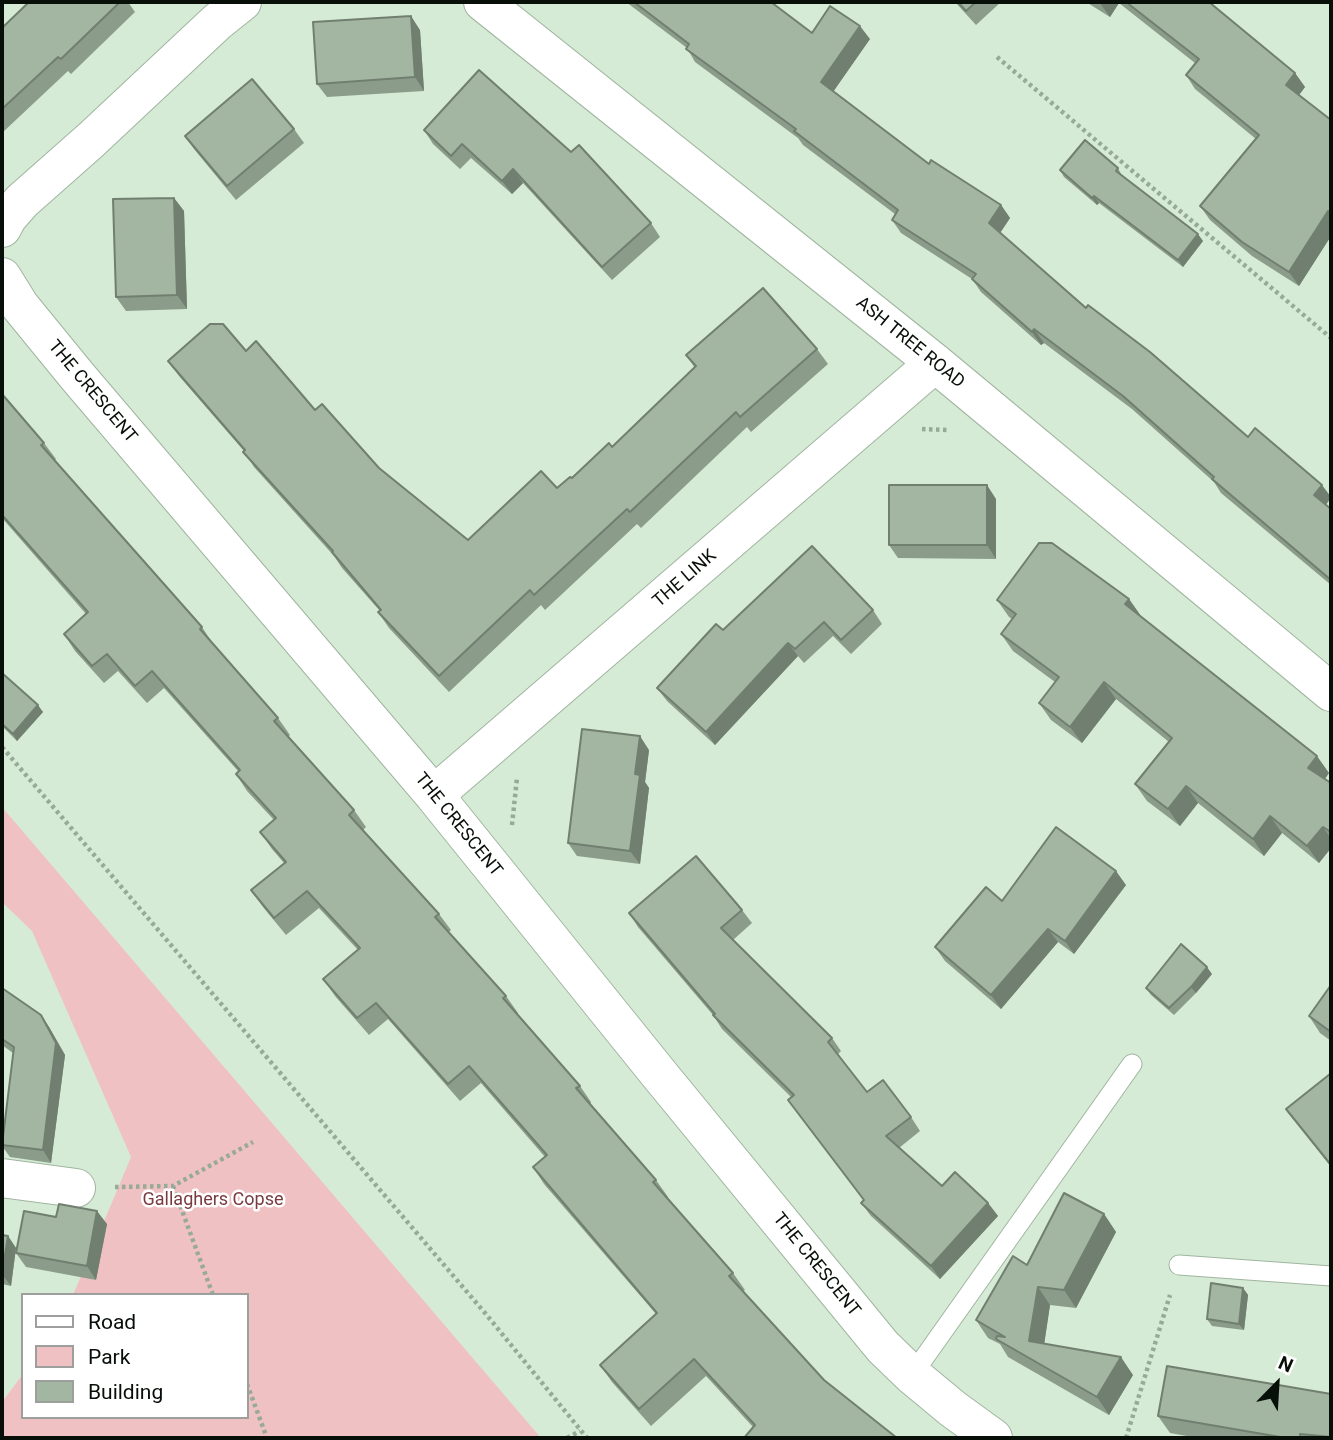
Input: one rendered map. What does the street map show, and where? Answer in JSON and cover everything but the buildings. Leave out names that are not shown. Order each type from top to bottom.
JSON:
[{"type":"street","name":"ASH TREE ROAD","points":[[483,2],[935,363],[1331,692]]},
{"type":"street","points":[[2,228],[22,201],[91,140],[220,8]]},
{"type":"street","name":"THE CRESCENT","points":[[2,277],[20,306],[78,377],[434,795],[883,1347],[953,1409],[993,1438]]},
{"type":"street","name":"THE LINK","points":[[434,795],[935,363]]},
{"type":"street","points":[[2,1178],[76,1188]]},
{"type":"lane","points":[[912,1375],[1132,1064]]},
{"type":"lane","points":[[1179,1265],[1331,1276]]},
{"type":"path","points":[[997,57],[1331,338]]},
{"type":"path","points":[[909,428],[950,430]]},
{"type":"path","points":[[2,747],[485,1313],[587,1438]]},
{"type":"path","points":[[512,831],[518,770]]},
{"type":"path","points":[[76,1188],[173,1186],[253,1142]]},
{"type":"path","points":[[173,1186],[213,1293]]},
{"type":"path","points":[[1126,1438],[1179,1265]]},
{"type":"path","points":[[248,1387],[267,1438]]},
{"type":"path","points":[[567,1438],[580,1431]]},
{"type":"green space","name":"Gallaghers Copse","points":[[2,807],[541,1438],[2,1438],[2,1402],[21,1377],[21,1419],[248,1419],[248,1293],[74,1293],[131,1157],[32,931],[2,902]]}]
